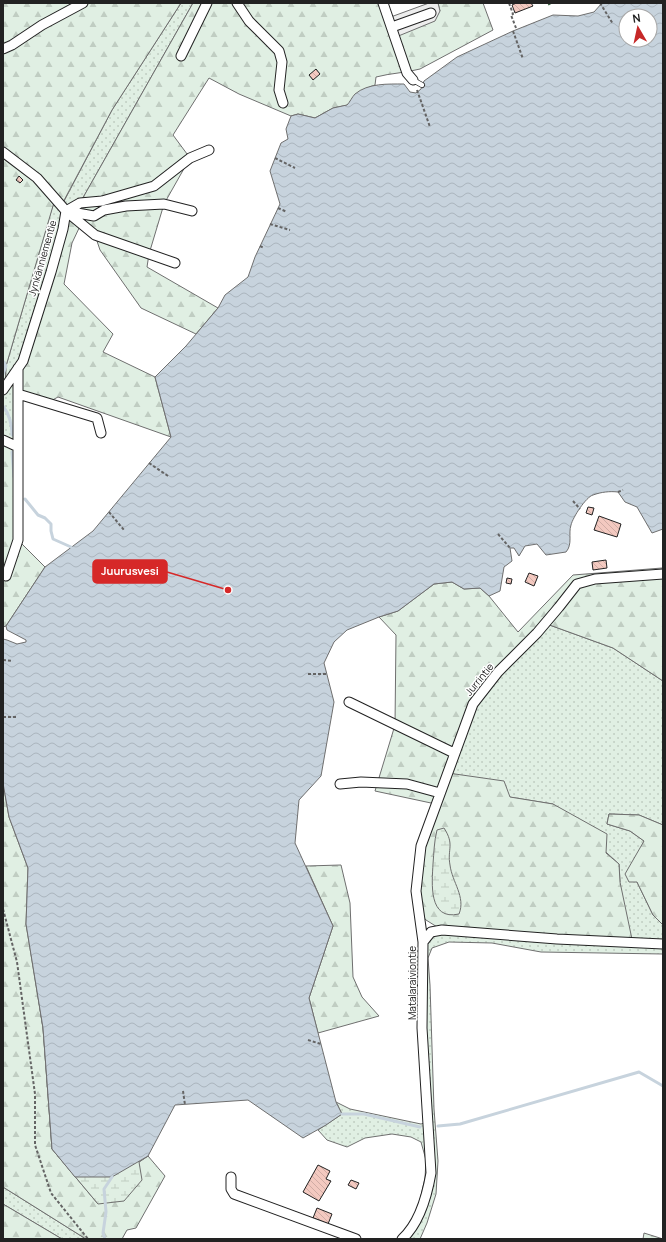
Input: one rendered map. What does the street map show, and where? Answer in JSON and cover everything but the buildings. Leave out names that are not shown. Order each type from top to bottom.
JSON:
[{"type":"street","points":[[3,49],[12,45],[42,25],[83,3]]},
{"type":"street","points":[[181,56],[207,3]]},
{"type":"street","points":[[237,3],[249,21],[279,51],[282,62],[279,90],[283,103]]},
{"type":"street","points":[[383,3],[407,73],[413,80]]},
{"type":"street","points":[[392,27],[431,13]]},
{"type":"street","points":[[66,211],[80,203],[102,201],[154,186],[190,158],[209,150]]},
{"type":"street","name":"Jynkänniementie","points":[[3,152],[37,178],[66,211],[63,229],[51,272],[23,361],[3,390]]},
{"type":"street","points":[[66,211],[94,216],[104,210],[126,206],[164,204],[192,211]]},
{"type":"street","points":[[66,211],[95,235],[175,263]]},
{"type":"street","points":[[6,576],[18,540],[18,368]]},
{"type":"street","points":[[18,394],[96,418],[101,433]]},
{"type":"street","points":[[3,440],[18,447]]},
{"type":"street","name":"Jurrintie","points":[[423,942],[416,891],[421,846],[473,704],[498,672],[537,633],[577,584],[595,579],[663,574]]},
{"type":"street","points":[[349,702],[454,754]]},
{"type":"street","points":[[340,784],[361,782],[407,784],[440,793]]},
{"type":"street","name":"Matalaraiviontie","points":[[402,1239],[418,1218],[427,1194],[431,1174],[422,1028],[423,942],[431,932],[442,930],[557,939],[663,944]]},
{"type":"street","points":[[231,1177],[231,1189],[234,1194],[356,1239]]},
{"type":"lane","points":[[413,80],[422,85]]},
{"type":"path","points":[[509,3],[513,14],[511,15],[516,28]]},
{"type":"path","points":[[600,3],[613,24]]},
{"type":"path","points":[[513,31],[523,59]]},
{"type":"path","points":[[413,80],[430,127]]},
{"type":"path","points":[[275,158],[295,168]]},
{"type":"path","points":[[278,208],[287,212]]},
{"type":"path","points":[[270,224],[290,230]]},
{"type":"path","points":[[260,246],[264,248]]},
{"type":"path","points":[[149,463],[168,476]]},
{"type":"path","points":[[618,492],[623,490]]},
{"type":"path","points":[[573,501],[580,508]]},
{"type":"path","points":[[109,512],[124,530]]},
{"type":"path","points":[[498,534],[510,548]]},
{"type":"path","points":[[3,660],[13,661]]},
{"type":"path","points":[[308,674],[326,674]]},
{"type":"path","points":[[3,717],[17,718]]},
{"type":"path","points":[[3,909],[18,962],[35,1094],[35,1145],[51,1193],[88,1239]]},
{"type":"path","points":[[308,1040],[321,1044]]},
{"type":"path","points":[[183,1091],[185,1105]]},
{"type":"green space","points":[[3,3],[181,3],[112,110],[61,206],[55,199],[6,366],[5,387],[3,390]]},
{"type":"green space","points":[[181,3],[193,3],[80,203],[23,361],[18,447],[3,440],[3,390],[5,387],[6,366],[55,198],[62,205],[112,110]]},
{"type":"green space","points":[[193,3],[383,3],[388,18],[440,11],[438,3],[483,3],[493,30],[420,69],[376,77],[375,85],[359,92],[348,105],[333,108],[315,118],[298,114],[291,116],[239,94],[209,78],[173,135],[190,158],[164,204],[149,254],[147,267],[218,308],[196,334],[141,308],[100,250],[95,235],[81,224],[72,243],[64,284],[113,334],[103,352],[155,377],[171,437],[58,397],[47,403],[18,394],[18,368],[63,229],[80,203]]},
{"type":"green space","points":[[3,440],[18,447],[18,540],[45,567],[6,626],[3,627]]},
{"type":"green space","points":[[662,568],[663,681],[613,648],[544,623],[473,704],[448,773],[504,781],[510,797],[553,804],[607,834],[606,853],[619,864],[620,882],[633,944],[442,930],[426,920],[419,912],[421,846],[435,807],[431,803],[375,791],[395,725],[396,635],[379,617],[398,611],[434,584],[452,582],[464,589],[480,588],[489,596],[518,632],[573,575]]},
{"type":"green space","points":[[544,623],[613,648],[663,681],[663,825],[639,815],[609,814],[607,824],[630,831],[644,841],[637,882],[653,915],[663,925],[663,954],[541,952],[492,943],[449,942],[432,948],[428,958],[434,1109],[438,1161],[436,1194],[427,1223],[420,1239],[402,1239],[415,1222],[425,1178],[426,1160],[421,1142],[411,1137],[392,1134],[365,1138],[347,1147],[327,1140],[318,1130],[342,1114],[336,1102],[350,1109],[421,1124],[428,1122],[422,1006],[410,1008],[418,950],[431,932],[620,882],[619,864],[553,804],[509,797],[447,773],[473,704]]},
{"type":"green space","points":[[3,783],[9,817],[28,868],[26,924],[43,1028],[52,1149],[98,1204],[139,1162],[148,1156],[165,1176],[136,1228],[127,1230],[122,1239],[86,1239],[3,1187]]},
{"type":"green space","points":[[609,814],[639,815],[663,825],[663,925],[653,915],[637,882],[629,882],[625,874],[644,841],[630,831],[607,824]]},
{"type":"green space","points":[[444,828],[450,843],[449,860],[451,871],[460,896],[461,908],[459,914],[449,915],[442,912],[434,899],[432,881],[435,839],[437,830]]},
{"type":"green space","points":[[341,865],[350,903],[353,977],[362,997],[379,1016],[318,1033],[309,998],[333,926],[306,866]]},
{"type":"green space","points":[[31,951],[48,969],[148,1156],[139,1162],[142,1180],[124,1201],[98,1204],[52,1149],[43,1028]]},
{"type":"green space","points":[[3,1187],[86,1239],[62,1239],[3,1204]]},
{"type":"green space","points":[[3,1204],[62,1239],[3,1239]]},
{"type":"green space","points":[[644,1233],[663,1239],[643,1239]]},
{"type":"shaded area","points":[[429,3],[438,3],[440,11],[435,21],[396,37],[388,18]]},
{"type":"water","points":[[602,3],[663,3],[663,529],[652,533],[637,507],[625,502],[618,492],[606,492],[593,495],[583,503],[572,521],[570,528],[570,542],[566,552],[546,555],[537,544],[525,546],[519,556],[514,548],[510,548],[512,561],[504,567],[500,591],[489,596],[480,588],[464,589],[452,582],[434,584],[398,611],[347,630],[334,642],[324,663],[334,702],[321,776],[299,800],[295,843],[333,926],[309,998],[336,1102],[342,1114],[303,1138],[248,1100],[175,1105],[148,1156],[112,1177],[75,1177],[52,1149],[43,1028],[26,924],[28,868],[9,817],[3,783],[3,639],[17,644],[26,642],[26,640],[7,630],[6,626],[45,567],[93,531],[171,437],[155,377],[186,346],[218,308],[225,295],[248,277],[255,257],[280,204],[270,171],[281,143],[288,139],[286,129],[291,116],[298,114],[315,118],[333,108],[347,105],[360,90],[372,86],[404,84],[410,92],[416,93],[421,89],[424,81],[457,57],[513,31],[553,15],[578,16],[594,12]]},
{"type":"waterway","points":[[3,361],[6,366],[3,374]]},
{"type":"waterway","points":[[3,406],[10,420],[12,435]]},
{"type":"waterway","points":[[12,452],[14,477]]},
{"type":"waterway","points":[[25,499],[38,515],[45,518],[51,524],[53,539],[71,547]]},
{"type":"waterway","points":[[438,1126],[460,1124],[639,1072],[663,1086]]},
{"type":"waterway","points":[[342,1114],[364,1114],[420,1127]]},
{"type":"waterway","points":[[105,1239],[103,1233],[106,1212],[104,1189],[112,1177]]},
{"type":"place","name":"Juurusvesi","points":[[228,590]]}]
